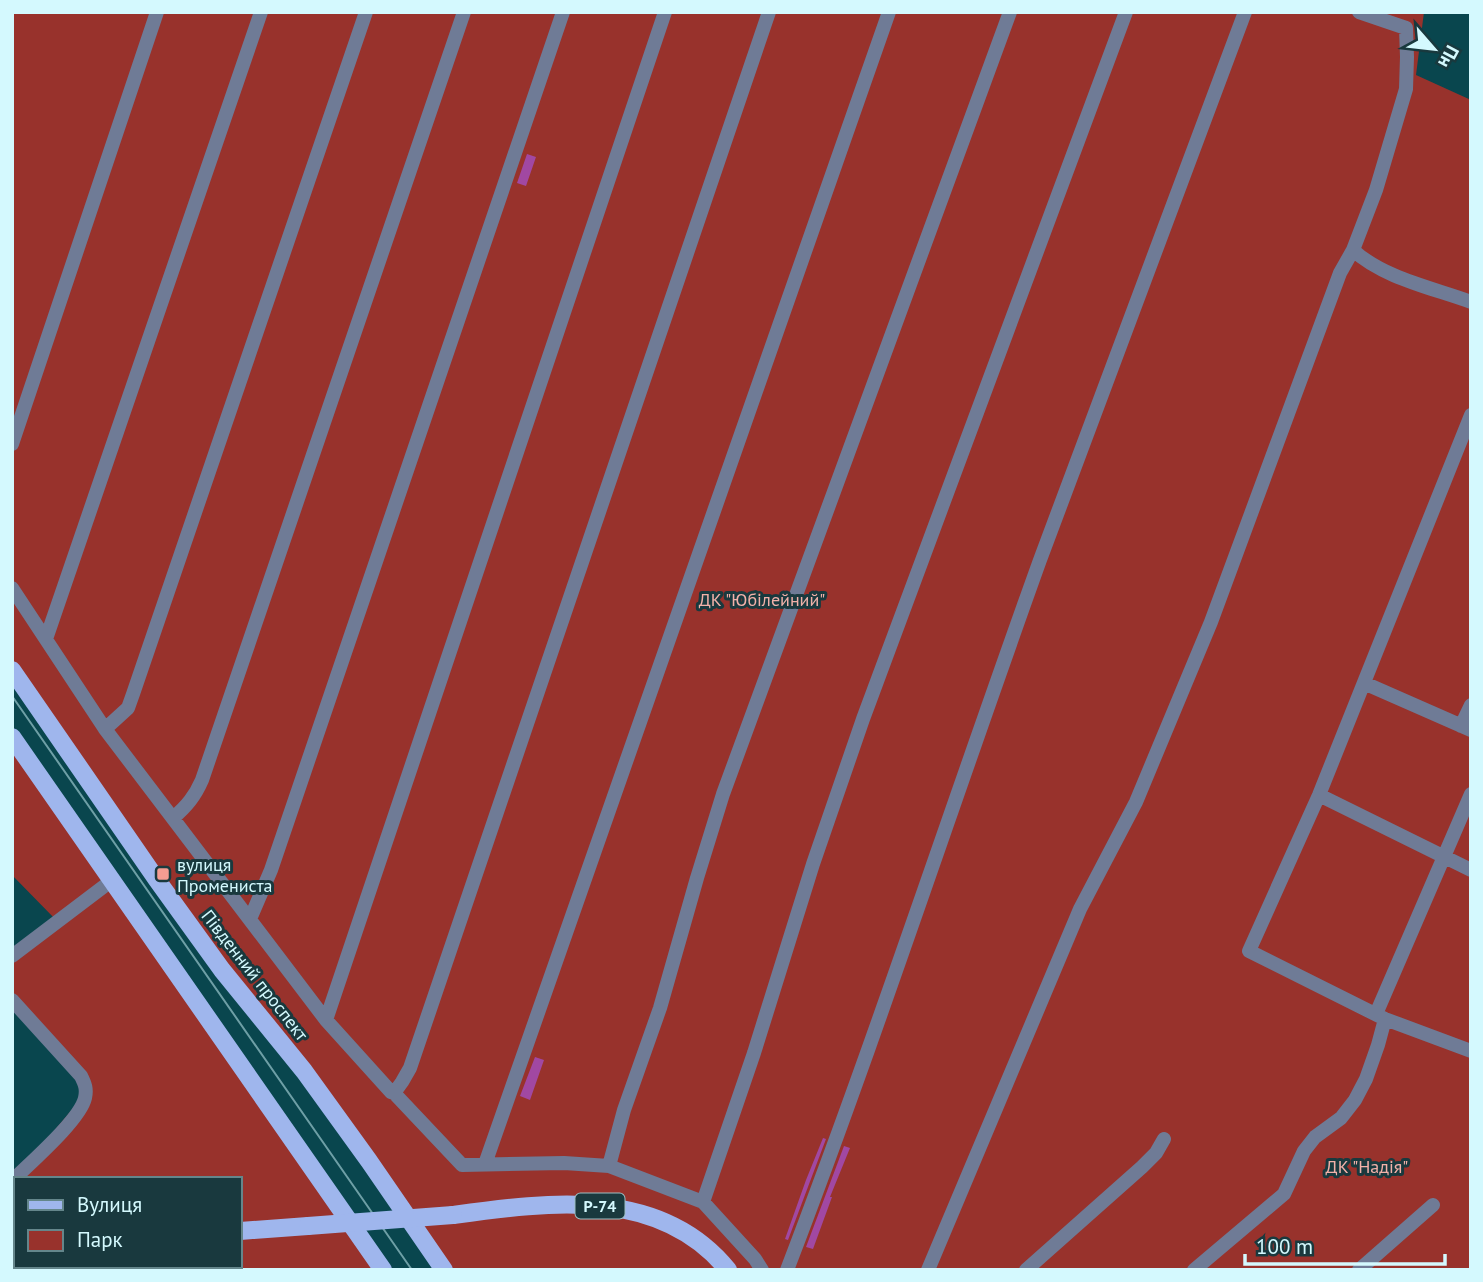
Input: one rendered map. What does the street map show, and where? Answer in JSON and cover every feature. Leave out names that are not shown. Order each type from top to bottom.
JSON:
[{"type":"main road","name":"Південний проспект","points":[[12,670],[165,892],[222,970],[304,1071],[444,1270]]},
{"type":"main road","points":[[12,737],[383,1270]]},
{"type":"main road","name":"Р-74","points":[[242,1231],[583,1205],[617,1208],[652,1216],[685,1231],[709,1249],[727,1270]]},
{"type":"street","points":[[12,444],[157,12]]},
{"type":"street","points":[[46,639],[261,12]]},
{"type":"street","points":[[105,729],[128,708],[366,12]]},
{"type":"street","points":[[173,818],[187,806],[202,780],[464,12]]},
{"type":"street","points":[[250,919],[271,870],[563,12]]},
{"type":"street","points":[[326,1020],[664,12]]},
{"type":"street","points":[[393,1093],[410,1068],[769,12]]},
{"type":"street","points":[[485,1164],[889,12]]},
{"type":"street","points":[[609,1166],[624,1110],[660,1008],[723,793],[1010,12]]},
{"type":"street","points":[[704,1202],[813,864],[863,719],[1126,12]]},
{"type":"street","points":[[787,1270],[893,983],[1040,562],[1245,12]]},
{"type":"street","points":[[928,1270],[1080,909],[1136,802],[1205,635],[1340,273],[1353,250],[1376,190],[1406,89],[1406,28],[1359,12]]},
{"type":"street","points":[[1353,250],[1380,270],[1471,302]]},
{"type":"street","points":[[1471,415],[1319,795],[1250,951],[1380,1016],[1471,1051]]},
{"type":"street","points":[[12,588],[105,729],[326,1020],[462,1165],[564,1163],[609,1166],[704,1202],[762,1270]]},
{"type":"street","points":[[1364,683],[1466,728],[1471,705]]},
{"type":"street","points":[[1194,1270],[1284,1194],[1304,1151],[1315,1136],[1341,1118],[1355,1100],[1378,1045],[1380,1016],[1471,794]]},
{"type":"street","points":[[1319,795],[1471,870]]},
{"type":"street","points":[[12,957],[111,881]]},
{"type":"street","points":[[12,1000],[81,1076],[86,1085],[86,1093],[77,1116],[16,1177]]},
{"type":"street","points":[[1026,1270],[1143,1167],[1164,1139]]},
{"type":"street","points":[[1359,1270],[1433,1205]]},
{"type":"green space","name":"ДК \"Юбілейний\"","points":[[12,12],[1424,12],[1416,75],[1471,100],[1471,1270],[444,1270],[12,670]]},
{"type":"green space","points":[[12,737],[382,1270],[12,1270],[14,1179],[14,1268],[242,1268],[242,1177],[15,1177],[86,1093],[12,1000],[12,956],[57,921],[12,875]]},
{"type":"building","points":[[527,154],[536,157],[526,186],[517,183]]},
{"type":"building","points":[[535,1057],[544,1060],[530,1100],[520,1096]]},
{"type":"building","points":[[823,1138],[826,1139],[788,1240],[785,1239],[806,1180]]},
{"type":"building","points":[[844,1146],[850,1148],[813,1249],[806,1247]]},
{"type":"tram line","points":[[12,696],[412,1270]]},
{"type":"place","name":"вулиця Промениста","points":[[163,874]]},
{"type":"park label","name":"ДК \"Надія\"","points":[[1367,1166]]}]
